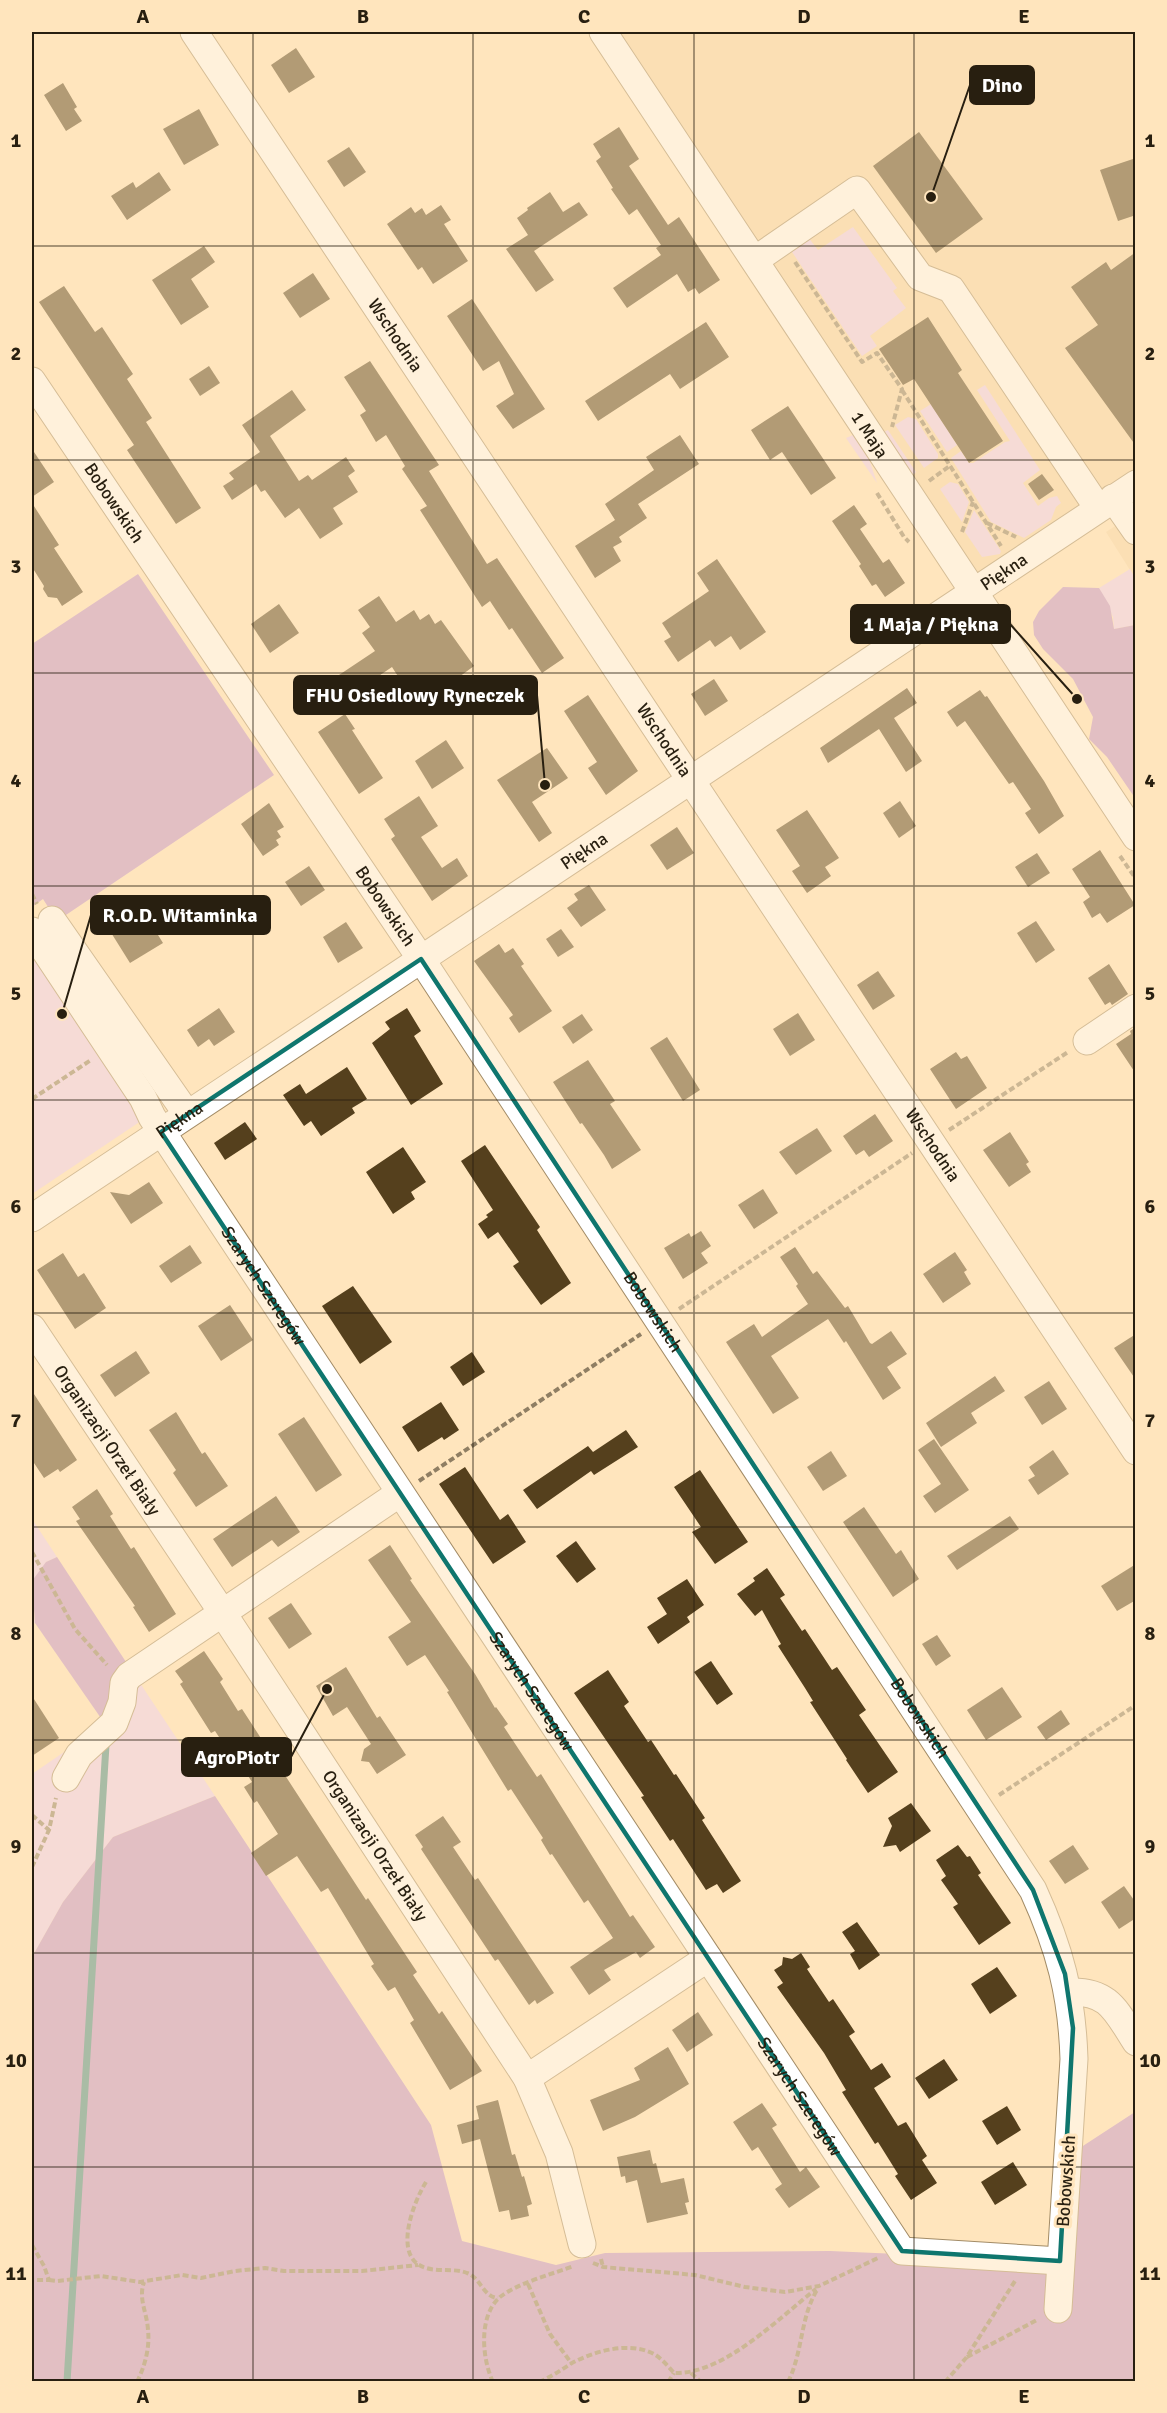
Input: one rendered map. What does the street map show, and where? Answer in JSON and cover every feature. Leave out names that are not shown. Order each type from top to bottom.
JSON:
[{"type":"street","name":"Wschodnia","points":[[194,32],[1136,1450]]},
{"type":"street","name":"1 Maja","points":[[603,32],[1136,837]]},
{"type":"street","points":[[755,261],[857,190],[920,277],[951,289],[1116,497],[1136,531]]},
{"type":"street","name":"Bobowskich","points":[[32,381],[421,959],[1033,1890],[1051,1929],[1068,1992],[1074,2060],[1058,2309]]},
{"type":"street","name":"Piękna","points":[[32,1218],[1116,497]]},
{"type":"street","points":[[42,925],[187,1114]]},
{"type":"street","name":"Szarych Szeregów","points":[[42,925],[109,1048],[143,1098],[161,1132],[406,1489],[708,1958],[902,2251],[1020,2259]]},
{"type":"street","points":[[1086,1041],[1136,1008]]},
{"type":"street","name":"Organizacji Orzeł Biały","points":[[32,1328],[222,1612],[527,2078],[558,2153],[581,2254]]},
{"type":"street","points":[[66,1778],[79,1755],[114,1723],[122,1702],[124,1683],[138,1668],[406,1489]]},
{"type":"street","points":[[527,2078],[708,1958]]},
{"type":"street","points":[[1068,1992],[1094,1993],[1112,2004],[1136,2042]]},
{"type":"street","points":[[1020,2259],[1060,2261]]},
{"type":"path","points":[[794,261],[862,362],[877,353],[1006,553]]},
{"type":"path","points":[[898,436],[892,427],[902,389]]},
{"type":"path","points":[[928,482],[951,465]]},
{"type":"path","points":[[922,473],[933,490]]},
{"type":"path","points":[[962,533],[974,501]]},
{"type":"path","points":[[987,523],[1024,541]]},
{"type":"path","points":[[956,524],[966,540]]},
{"type":"path","points":[[673,1312],[1086,1041]]},
{"type":"path","points":[[32,1099],[109,1048]]},
{"type":"path","points":[[406,1489],[646,1331]]},
{"type":"path","points":[[32,1552],[75,1629],[124,1683]]},
{"type":"path","points":[[993,1799],[1136,1705]]},
{"type":"path","points":[[32,1867],[49,1830],[56,1797],[66,1778]]},
{"type":"path","points":[[32,1815],[49,1830]]},
{"type":"path","points":[[418,2265],[408,2246],[409,2230],[411,2210],[426,2182]]},
{"type":"path","points":[[32,2246],[49,2280]]},
{"type":"path","points":[[494,2382],[488,2371],[484,2349],[484,2328],[499,2298],[581,2254]]},
{"type":"path","points":[[945,2382],[966,2358],[1019,2275],[1020,2259]]},
{"type":"path","points":[[32,2280],[57,2281],[101,2276],[144,2282],[182,2276],[208,2278],[235,2271],[265,2268],[284,2271],[362,2271],[418,2265],[442,2271],[466,2272],[475,2277],[490,2296],[499,2298]]},
{"type":"path","points":[[617,2268],[695,2275],[773,2291],[797,2292],[819,2286],[862,2265]]},
{"type":"path","points":[[137,2382],[147,2356],[148,2330],[140,2292],[144,2282]]},
{"type":"path","points":[[528,2283],[550,2334],[572,2364]]},
{"type":"path","points":[[539,2382],[602,2351],[621,2349],[644,2350],[656,2355],[675,2373],[702,2370],[733,2354],[819,2286]]},
{"type":"path","points":[[788,2382],[797,2356],[810,2301],[819,2286]]},
{"type":"path","points":[[966,2358],[1058,2309]]},
{"type":"path","points":[[691,2372],[701,2382]]},
{"type":"path","points":[[668,2382],[675,2373]]},
{"type":"highlighted area","points":[[421,959],[1033,1890],[1065,1974],[1073,2028],[1060,2261],[902,2251],[161,1132]]},
{"type":"shaded area","points":[[604,32],[1135,32],[1135,481],[973,589]]},
{"type":"shaded area","points":[[853,227],[897,288],[893,291],[906,308],[870,336],[877,346],[862,356],[790,249],[808,237],[818,250]]},
{"type":"shaded area","points":[[985,385],[1040,470],[1023,483],[1038,506],[1049,498],[1057,496],[1061,503],[1056,507],[1051,520],[1024,538],[991,522],[951,458],[961,451],[969,463],[973,463],[1010,441],[977,390]]},
{"type":"shaded area","points":[[931,404],[957,445],[947,452],[920,411]]},
{"type":"shaded area","points":[[908,417],[916,419],[938,454],[938,458],[924,468],[895,425]]},
{"type":"shaded area","points":[[888,430],[916,472],[912,476],[885,436],[884,432]]},
{"type":"shaded area","points":[[853,435],[869,459],[877,483],[846,438]]},
{"type":"shaded area","points":[[950,482],[958,484],[969,502],[962,522],[940,489]]},
{"type":"shaded area","points":[[974,510],[1001,551],[1000,554],[982,557],[965,532]]},
{"type":"shaded area","points":[[1135,513],[1135,578],[1106,532]]},
{"type":"shaded area","points":[[1130,569],[1135,578],[1135,625],[1114,629],[1113,617],[1099,588]]},
{"type":"shaded area","points":[[138,574],[274,775],[57,921],[43,899],[32,907],[32,644]]},
{"type":"shaded area","points":[[1063,587],[1099,588],[1110,606],[1114,629],[1135,625],[1135,798],[1107,757],[1089,739],[1093,717],[1073,679],[1043,649],[1034,635],[1033,622],[1039,611]]},
{"type":"shaded area","points":[[32,923],[144,1119],[32,1194]]},
{"type":"shaded area","points":[[32,1519],[57,1557],[46,1562],[32,1599]]},
{"type":"shaded area","points":[[57,1557],[128,1665],[105,1724],[35,1623],[32,1581],[46,1562]]},
{"type":"shaded area","points":[[32,1599],[35,1623],[32,1625]]},
{"type":"shaded area","points":[[128,1665],[215,1796],[113,1837],[63,1902],[32,1957],[32,1774],[105,1724]]},
{"type":"shaded area","points":[[215,1796],[431,2125],[462,2241],[556,2265],[605,2253],[830,2251],[1060,2261],[1066,2157],[1135,2112],[1135,2381],[32,2382],[32,1957],[63,1902],[113,1837]]},
{"type":"building","points":[[296,48],[315,77],[289,93],[271,65]]},
{"type":"building","points":[[63,83],[82,121],[66,131],[44,95]]},
{"type":"building","points":[[199,109],[219,145],[184,165],[163,129]]},
{"type":"building","points":[[619,127],[639,159],[629,166],[668,225],[679,217],[720,280],[699,294],[695,288],[688,292],[677,274],[627,308],[613,288],[661,255],[656,248],[661,245],[637,209],[629,215],[611,189],[613,188],[596,161],[601,157],[593,144]]},
{"type":"building","points":[[919,132],[983,219],[936,253],[873,166]]},
{"type":"building","points":[[349,147],[366,172],[344,187],[327,161]]},
{"type":"building","points":[[1136,158],[1136,215],[1118,221],[1100,170]]},
{"type":"building","points":[[159,172],[171,190],[127,220],[111,196],[133,182],[136,188]]},
{"type":"building","points":[[550,192],[563,212],[579,202],[588,215],[534,251],[554,280],[536,292],[506,249],[528,235],[517,218]]},
{"type":"building","points":[[441,205],[451,220],[444,224],[468,261],[433,284],[422,267],[418,270],[387,224],[411,207],[415,213],[422,208],[426,215]]},
{"type":"building","points":[[204,246],[215,262],[191,279],[209,307],[181,325],[152,280]]},
{"type":"building","points":[[1136,252],[1136,446],[1065,348],[1098,325],[1071,287],[1106,262],[1111,270]]},
{"type":"building","points":[[313,273],[330,299],[300,318],[283,293]]},
{"type":"building","points":[[64,286],[95,332],[102,327],[133,374],[127,379],[152,418],[146,422],[201,508],[176,524],[127,450],[134,445],[39,302]]},
{"type":"building","points":[[472,299],[545,409],[513,429],[496,406],[514,394],[499,361],[483,371],[447,316]]},
{"type":"building","points":[[928,317],[962,370],[958,373],[1003,441],[969,463],[914,379],[903,385],[879,349]]},
{"type":"building","points":[[706,322],[729,357],[680,389],[670,374],[598,421],[585,401]]},
{"type":"building","points":[[370,361],[439,465],[429,471],[487,564],[497,558],[564,658],[542,673],[512,628],[509,630],[490,601],[482,607],[420,510],[427,506],[402,469],[405,466],[386,435],[376,442],[360,415],[366,411],[344,377]]},
{"type":"building","points":[[209,366],[220,383],[200,396],[189,379]]},
{"type":"building","points":[[292,390],[306,410],[270,436],[299,481],[308,475],[312,480],[346,457],[355,471],[348,476],[358,492],[333,508],[343,524],[320,539],[299,508],[285,518],[265,490],[261,492],[256,484],[232,500],[223,486],[234,479],[229,473],[260,452],[242,425]]},
{"type":"building","points":[[788,406],[836,478],[811,495],[782,452],[770,460],[751,430]]},
{"type":"building","points":[[680,435],[699,464],[638,504],[647,518],[619,537],[622,542],[613,547],[621,561],[595,578],[575,546],[615,520],[605,504],[654,470],[646,457]]},
{"type":"building","points":[[32,449],[54,482],[32,497]]},
{"type":"building","points":[[1042,474],[1054,490],[1039,500],[1028,484]]},
{"type":"building","points":[[32,503],[59,545],[54,548],[83,592],[62,606],[57,598],[48,597],[32,567]]},
{"type":"building","points":[[854,505],[867,524],[860,529],[883,563],[889,559],[905,583],[885,597],[876,584],[872,586],[859,566],[861,564],[832,521]]},
{"type":"building","points":[[717,559],[766,632],[740,650],[731,636],[715,647],[710,640],[678,662],[664,641],[671,637],[662,623],[709,591],[697,573]]},
{"type":"building","points":[[379,596],[396,622],[414,610],[420,620],[429,614],[435,624],[441,620],[474,666],[448,685],[447,683],[415,703],[392,667],[352,694],[339,675],[375,651],[362,633],[370,627],[358,610]]},
{"type":"building","points":[[279,604],[299,633],[270,653],[251,624]]},
{"type":"building","points":[[714,679],[728,701],[705,716],[691,694]]},
{"type":"building","points":[[907,688],[917,703],[894,718],[922,761],[906,772],[879,729],[828,763],[820,748]]},
{"type":"building","points":[[980,690],[985,697],[987,696],[1044,781],[1064,816],[1039,834],[1025,813],[1031,809],[1013,782],[1009,784],[965,721],[957,727],[947,712]]},
{"type":"building","points":[[588,695],[638,771],[606,795],[588,768],[597,762],[564,711]]},
{"type":"building","points":[[345,714],[355,729],[352,730],[383,778],[359,794],[318,732]]},
{"type":"building","points":[[446,740],[464,768],[432,789],[415,761]]},
{"type":"building","points":[[547,748],[568,778],[532,802],[552,833],[539,842],[497,780]]},
{"type":"building","points":[[419,796],[438,826],[421,837],[442,868],[457,858],[468,876],[432,901],[391,839],[395,836],[384,819]]},
{"type":"building","points":[[900,801],[916,826],[899,838],[883,813]]},
{"type":"building","points":[[269,803],[284,827],[277,831],[281,837],[276,840],[279,845],[263,856],[241,824]]},
{"type":"building","points":[[807,810],[839,858],[825,867],[831,876],[807,893],[792,871],[800,866],[776,830]]},
{"type":"building","points":[[677,827],[694,853],[667,870],[650,845]]},
{"type":"building","points":[[1100,850],[1135,905],[1107,923],[1100,913],[1092,918],[1083,902],[1090,897],[1072,869]]},
{"type":"building","points":[[1037,853],[1050,873],[1028,887],[1015,867]]},
{"type":"building","points":[[309,866],[325,890],[301,906],[285,882]]},
{"type":"building","points":[[589,885],[606,910],[581,927],[567,908],[578,900],[574,894]]},
{"type":"building","points":[[143,911],[163,943],[130,963],[110,931]]},
{"type":"building","points":[[1036,921],[1055,950],[1036,963],[1017,933]]},
{"type":"building","points":[[346,922],[363,948],[338,963],[323,937]]},
{"type":"building","points":[[561,929],[574,947],[558,957],[546,939]]},
{"type":"building","points":[[499,944],[505,953],[513,948],[524,964],[521,966],[552,1011],[519,1033],[509,1018],[513,1015],[474,961]]},
{"type":"building","points":[[1109,964],[1128,994],[1112,1005],[1110,1002],[1105,1005],[1088,978]]},
{"type":"building","points":[[878,971],[895,996],[873,1010],[857,985]]},
{"type":"building","points":[[219,1008],[235,1032],[214,1046],[209,1039],[198,1047],[187,1030]]},
{"type":"building","points":[[407,1008],[421,1031],[414,1036],[443,1084],[411,1105],[372,1043],[390,1029],[385,1022]]},
{"type":"building","points":[[798,1013],[815,1040],[790,1056],[773,1029]]},
{"type":"building","points":[[582,1014],[593,1030],[573,1044],[562,1027]]},
{"type":"building","points":[[1136,1027],[1136,1074],[1116,1044],[1131,1034],[1130,1031]]},
{"type":"building","points":[[667,1037],[700,1090],[683,1101],[650,1048]]},
{"type":"building","points":[[956,1052],[961,1059],[967,1056],[987,1088],[956,1109],[930,1069]]},
{"type":"building","points":[[588,1060],[615,1101],[610,1104],[641,1150],[612,1169],[553,1082]]},
{"type":"building","points":[[347,1067],[367,1099],[352,1108],[355,1113],[321,1136],[311,1121],[304,1126],[283,1095],[300,1084],[306,1094]]},
{"type":"building","points":[[875,1114],[893,1141],[869,1157],[864,1150],[856,1155],[843,1136]]},
{"type":"building","points":[[245,1122],[257,1139],[225,1160],[214,1143]]},
{"type":"building","points":[[817,1128],[832,1151],[796,1175],[779,1152]]},
{"type":"building","points":[[1010,1132],[1029,1162],[1026,1164],[1031,1172],[1009,1187],[983,1150]]},
{"type":"building","points":[[485,1145],[540,1227],[537,1230],[571,1283],[541,1305],[513,1266],[519,1262],[498,1232],[488,1239],[478,1224],[493,1210],[461,1161]]},
{"type":"building","points":[[403,1147],[426,1182],[411,1192],[415,1199],[393,1214],[366,1172]]},
{"type":"building","points":[[149,1182],[163,1203],[131,1224],[110,1192],[129,1195]]},
{"type":"building","points":[[763,1189],[778,1213],[754,1229],[738,1205]]},
{"type":"building","points":[[701,1231],[711,1246],[701,1253],[708,1263],[683,1279],[664,1248],[689,1233],[691,1237]]},
{"type":"building","points":[[190,1245],[202,1263],[171,1283],[159,1266]]},
{"type":"building","points":[[795,1247],[813,1274],[817,1271],[845,1308],[848,1306],[870,1343],[872,1344],[891,1331],[907,1354],[887,1367],[901,1388],[883,1400],[846,1341],[844,1343],[828,1319],[771,1356],[799,1398],[773,1414],[726,1342],[754,1324],[762,1337],[808,1304],[780,1257]]},
{"type":"building","points":[[955,1252],[967,1270],[964,1272],[971,1284],[943,1303],[923,1274]]},
{"type":"building","points":[[63,1253],[78,1277],[84,1273],[106,1308],[75,1329],[37,1270]]},
{"type":"building","points":[[353,1286],[392,1342],[360,1364],[322,1306]]},
{"type":"building","points":[[230,1305],[253,1340],[221,1361],[198,1326]]},
{"type":"building","points":[[1136,1334],[1136,1380],[1114,1348]]},
{"type":"building","points":[[136,1351],[150,1373],[115,1397],[100,1375]]},
{"type":"building","points":[[472,1352],[485,1372],[463,1386],[450,1367]]},
{"type":"building","points":[[995,1376],[1005,1391],[971,1413],[977,1423],[941,1447],[926,1423]]},
{"type":"building","points":[[1049,1381],[1067,1409],[1042,1425],[1024,1397]]},
{"type":"building","points":[[32,1391],[77,1460],[60,1472],[58,1469],[44,1478],[32,1460]]},
{"type":"building","points":[[441,1402],[459,1430],[444,1440],[442,1437],[418,1452],[402,1427]]},
{"type":"building","points":[[176,1412],[202,1454],[205,1452],[228,1486],[196,1507],[173,1473],[176,1470],[149,1430]]},
{"type":"building","points":[[304,1417],[342,1475],[316,1492],[278,1434]]},
{"type":"building","points":[[626,1430],[638,1447],[594,1475],[591,1471],[537,1509],[523,1490],[588,1446],[593,1452]]},
{"type":"building","points":[[934,1439],[969,1490],[935,1513],[923,1496],[941,1484],[918,1450]]},
{"type":"building","points":[[1053,1450],[1069,1474],[1038,1495],[1028,1480],[1035,1476],[1029,1467]]},
{"type":"building","points":[[831,1451],[847,1476],[823,1491],[807,1467]]},
{"type":"building","points":[[465,1467],[500,1520],[508,1514],[526,1542],[493,1564],[439,1484]]},
{"type":"building","points":[[700,1470],[748,1542],[715,1564],[692,1532],[701,1527],[674,1487]]},
{"type":"building","points":[[97,1489],[113,1514],[110,1516],[131,1549],[134,1547],[176,1614],[149,1632],[133,1607],[135,1606],[76,1521],[80,1519],[72,1507]]},
{"type":"building","points":[[276,1496],[300,1532],[278,1547],[272,1540],[232,1567],[213,1539]]},
{"type":"building","points":[[864,1507],[896,1554],[901,1550],[919,1579],[893,1597],[843,1522]]},
{"type":"building","points":[[1010,1516],[1019,1529],[957,1570],[947,1556]]},
{"type":"building","points":[[576,1541],[596,1569],[577,1583],[556,1556]]},
{"type":"building","points":[[390,1545],[412,1579],[410,1580],[508,1724],[504,1727],[537,1777],[541,1774],[630,1917],[633,1915],[655,1947],[640,1958],[636,1952],[604,1970],[611,1980],[589,1995],[570,1967],[613,1938],[588,1900],[584,1903],[552,1854],[550,1855],[541,1840],[543,1838],[511,1789],[508,1791],[425,1655],[407,1666],[388,1637],[411,1622],[368,1560]]},
{"type":"building","points":[[1136,1564],[1136,1600],[1117,1611],[1101,1586]]},
{"type":"building","points":[[767,1568],[785,1595],[780,1598],[802,1631],[805,1629],[832,1670],[837,1667],[866,1710],[859,1715],[898,1772],[868,1793],[810,1702],[813,1701],[778,1646],[781,1644],[762,1610],[755,1616],[737,1594],[755,1581],[753,1578]]},
{"type":"building","points":[[687,1579],[704,1605],[687,1617],[690,1622],[658,1644],[647,1627],[667,1614],[657,1598]]},
{"type":"building","points":[[291,1603],[312,1634],[289,1649],[268,1618]]},
{"type":"building","points":[[937,1635],[951,1656],[936,1666],[922,1644]]},
{"type":"building","points":[[204,1651],[223,1679],[220,1682],[238,1711],[242,1709],[366,1900],[368,1898],[417,1972],[413,1975],[439,2014],[442,2011],[482,2071],[450,2090],[410,2023],[414,2020],[395,1987],[388,1991],[371,1966],[374,1964],[328,1888],[321,1892],[297,1856],[266,1876],[251,1853],[278,1834],[257,1801],[254,1803],[244,1787],[252,1782],[228,1745],[225,1746],[215,1731],[211,1733],[180,1684],[183,1682],[175,1671]]},
{"type":"building","points":[[711,1661],[733,1694],[717,1705],[694,1672]]},
{"type":"building","points":[[346,1667],[377,1718],[380,1716],[406,1755],[377,1774],[369,1762],[361,1761],[364,1749],[371,1744],[347,1707],[333,1716],[316,1686]]},
{"type":"building","points":[[608,1670],[629,1702],[624,1706],[648,1742],[651,1740],[674,1775],[676,1774],[705,1818],[702,1820],[741,1881],[723,1893],[717,1884],[706,1890],[673,1839],[670,1841],[641,1797],[644,1796],[574,1693]]},
{"type":"building","points":[[1002,1687],[1022,1717],[986,1740],[967,1710]]},
{"type":"building","points":[[32,1696],[59,1738],[32,1756]]},
{"type":"building","points":[[1061,1710],[1070,1724],[1046,1740],[1037,1727]]},
{"type":"building","points":[[911,1803],[931,1831],[900,1852],[896,1845],[883,1847],[892,1826],[888,1818]]},
{"type":"building","points":[[443,1816],[461,1842],[453,1847],[475,1880],[478,1878],[554,1993],[537,2004],[535,2000],[529,2005],[498,1959],[495,1961],[421,1849],[423,1847],[415,1835]]},
{"type":"building","points":[[958,1845],[967,1857],[970,1856],[981,1873],[978,1875],[1011,1923],[979,1945],[953,1907],[958,1904],[941,1880],[946,1876],[936,1860]]},
{"type":"building","points":[[1073,1845],[1089,1869],[1065,1884],[1049,1861]]},
{"type":"building","points":[[1124,1886],[1136,1903],[1136,1918],[1119,1929],[1101,1902]]},
{"type":"building","points":[[857,1922],[880,1955],[859,1970],[850,1954],[855,1951],[842,1932]]},
{"type":"building","points":[[801,1953],[810,1967],[807,1969],[829,2002],[833,1999],[855,2032],[849,2036],[871,2070],[882,2063],[891,2077],[874,2088],[898,2126],[906,2122],[927,2156],[922,2160],[937,2183],[911,2200],[895,2176],[898,2174],[878,2142],[875,2144],[842,2092],[846,2090],[824,2053],[777,1987],[783,1983],[774,1970],[782,1965],[783,1957],[792,1959]]},
{"type":"building","points":[[997,1967],[1017,1996],[990,2014],[971,1984]]},
{"type":"building","points":[[698,2012],[713,2035],[687,2052],[672,2030]]},
{"type":"building","points":[[668,2047],[689,2084],[635,2117],[603,2131],[590,2100],[640,2080],[634,2068]]},
{"type":"building","points":[[944,2059],[958,2080],[929,2099],[915,2078]]},
{"type":"building","points":[[498,2100],[512,2155],[515,2154],[522,2177],[524,2176],[532,2204],[527,2206],[529,2216],[511,2220],[509,2210],[499,2212],[480,2139],[462,2144],[457,2125],[479,2119],[476,2106]]},
{"type":"building","points":[[762,2103],[777,2125],[772,2128],[800,2172],[806,2167],[820,2187],[789,2208],[775,2189],[782,2184],[758,2147],[752,2151],[733,2122]]},
{"type":"building","points":[[1007,2106],[1021,2130],[997,2145],[982,2121]]},
{"type":"building","points":[[650,2150],[661,2183],[684,2178],[689,2202],[685,2203],[688,2214],[647,2223],[637,2180],[626,2183],[625,2176],[621,2177],[617,2157]]},
{"type":"building","points":[[1013,2162],[1027,2185],[995,2205],[981,2182]]},
{"type":"waterway","points":[[67,2382],[106,1745]]},
{"type":"place","name":"Dino","points":[[931,197]]},
{"type":"place","name":"1 Maja / Piękna","points":[[1077,699]]},
{"type":"place","name":"FHU Osiedlowy Ryneczek","points":[[545,785]]},
{"type":"place","name":"R.O.D. Witaminka","points":[[62,1014]]},
{"type":"place","name":"AgroPiotr","points":[[327,1689]]}]
